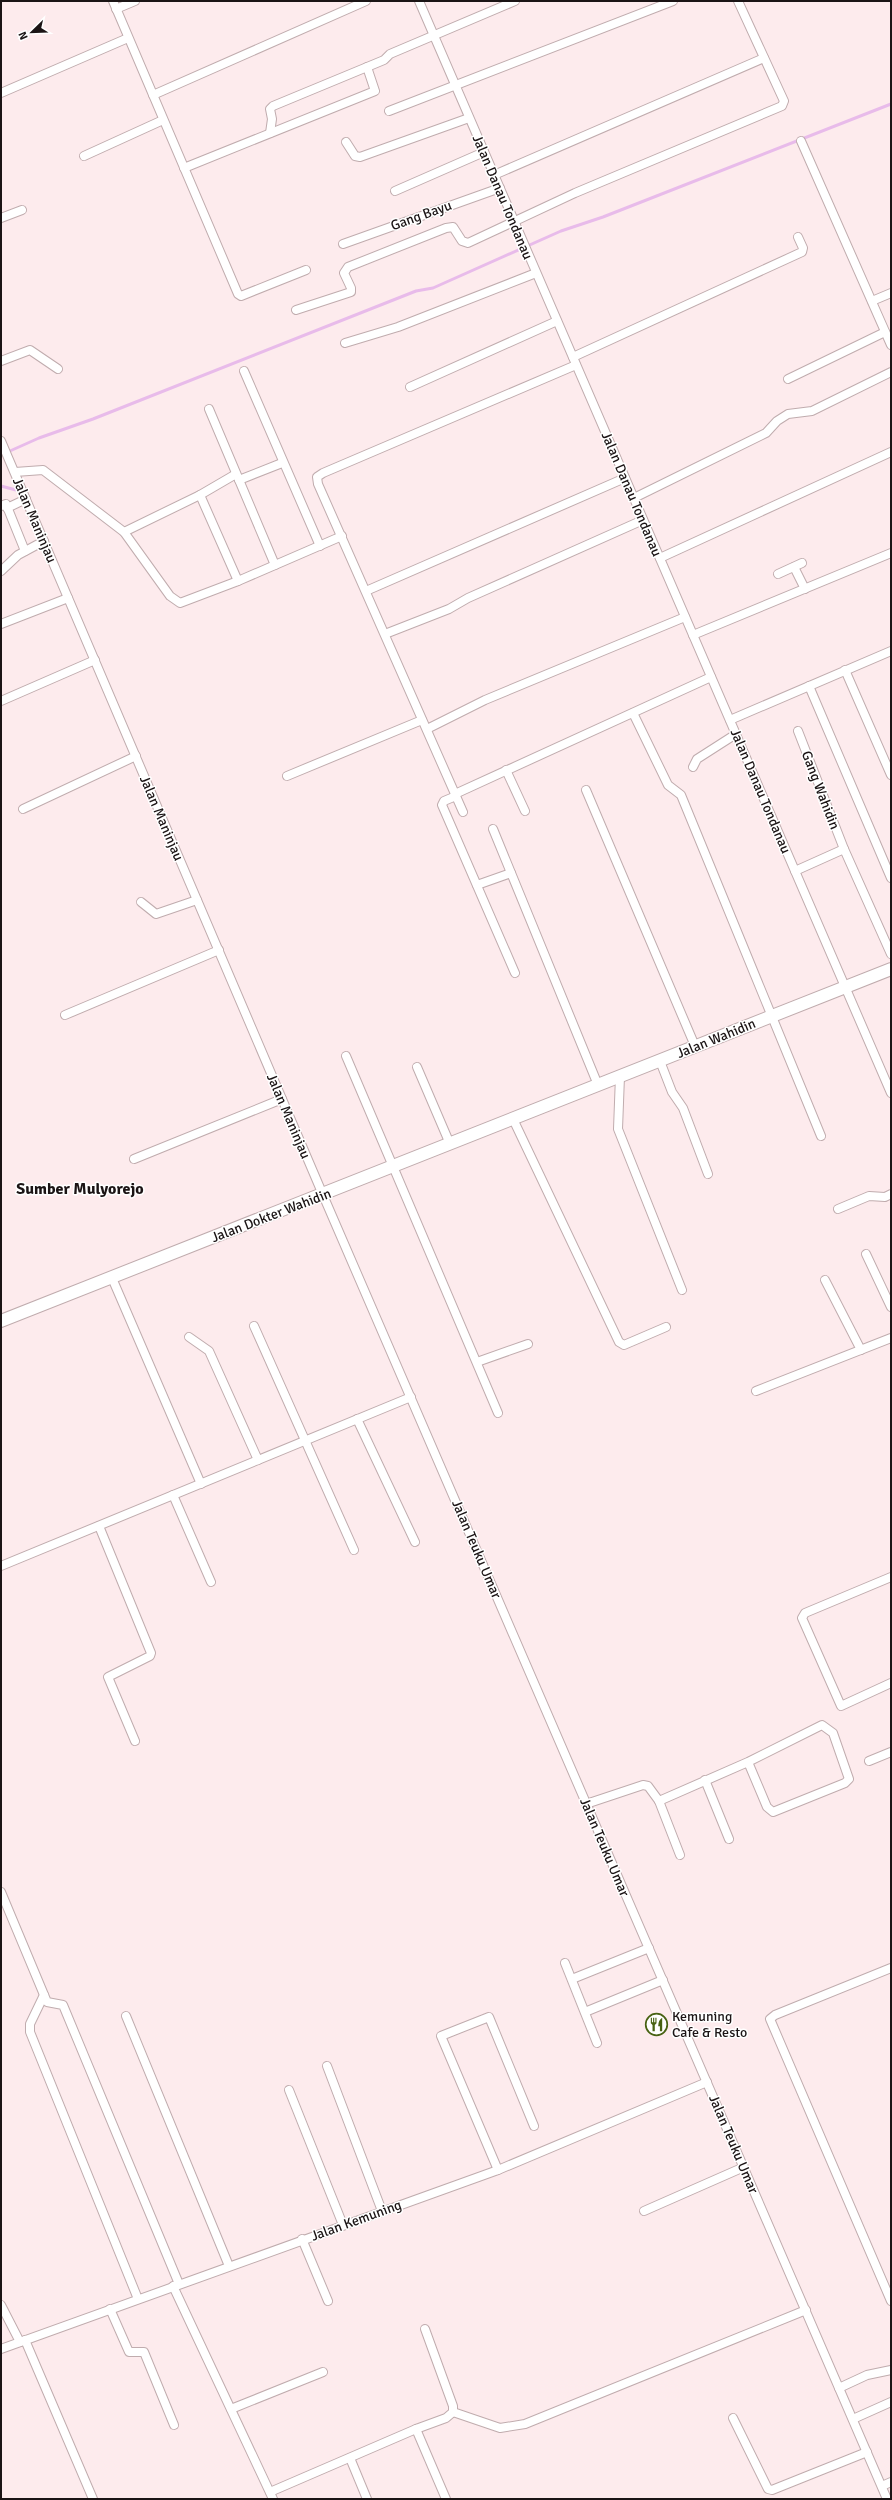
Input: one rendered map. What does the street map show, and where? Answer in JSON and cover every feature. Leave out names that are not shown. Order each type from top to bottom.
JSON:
[{"type":"street","points":[[113,1],[238,294],[241,296],[306,270]]},
{"type":"street","points":[[116,9],[135,1]]},
{"type":"street","points":[[153,95],[366,1]]},
{"type":"street","name":"Jalan Danau Tondanau","points":[[419,1],[891,1093]]},
{"type":"street","points":[[270,133],[272,119],[270,113],[272,106],[367,67],[434,35],[515,1]]},
{"type":"street","points":[[389,111],[456,87],[673,1]]},
{"type":"street","points":[[296,310],[352,291],[344,273],[348,267],[425,236],[453,227],[462,241],[468,243],[575,193],[782,106],[784,102],[738,1]]},
{"type":"street","points":[[1,93],[128,38]]},
{"type":"street","points":[[494,175],[764,58]]},
{"type":"street","points":[[184,168],[375,91],[367,67]]},
{"type":"street","points":[[346,142],[355,156],[360,157],[469,118]]},
{"type":"street","points":[[84,156],[164,120]]},
{"type":"street","points":[[801,141],[891,345]]},
{"type":"street","points":[[394,191],[484,152]]},
{"type":"street","name":"Gang Bayu","points":[[344,244],[500,188]]},
{"type":"street","points":[[1,218],[22,210]]},
{"type":"street","points":[[463,812],[318,484],[320,475],[574,361],[802,252],[803,248],[798,237]]},
{"type":"street","points":[[345,343],[398,327],[536,273]]},
{"type":"street","points":[[872,301],[891,293]]},
{"type":"street","points":[[410,387],[557,321]]},
{"type":"street","points":[[788,379],[885,332]]},
{"type":"street","points":[[1,361],[30,350],[58,369]]},
{"type":"street","points":[[244,371],[282,463],[320,546]]},
{"type":"street","points":[[634,498],[766,433],[777,421],[788,414],[812,411],[891,372]]},
{"type":"street","points":[[209,409],[275,565]]},
{"type":"street","name":"Jalan Maninjau","points":[[2,444],[323,1195]]},
{"type":"street","points":[[660,558],[891,452]]},
{"type":"street","points":[[124,532],[238,477],[282,463]]},
{"type":"street","points":[[16,476],[43,470],[124,532],[177,602],[186,602],[342,536]]},
{"type":"street","points":[[366,591],[625,478]]},
{"type":"street","points":[[200,495],[238,581]]},
{"type":"street","points":[[25,551],[4,507],[26,499]]},
{"type":"street","points":[[385,634],[449,609],[468,598],[643,520]]},
{"type":"street","points":[[1,571],[25,551],[44,541]]},
{"type":"street","points":[[693,635],[891,553]]},
{"type":"street","points":[[778,574],[802,563]]},
{"type":"street","points":[[794,567],[805,589]]},
{"type":"street","points":[[1,624],[68,598]]},
{"type":"street","points":[[427,729],[485,700],[685,616]]},
{"type":"street","points":[[730,720],[891,650]]},
{"type":"street","points":[[1,701],[95,660]]},
{"type":"street","points":[[845,670],[891,775]]},
{"type":"street","points":[[515,973],[442,805],[444,801],[506,770],[711,677]]},
{"type":"street","points":[[809,686],[891,878]]},
{"type":"street","points":[[633,713],[668,785],[681,795],[771,1016],[822,1136]]},
{"type":"street","points":[[288,776],[422,720]]},
{"type":"street","name":"Gang Wahidin","points":[[798,731],[844,849],[891,954]]},
{"type":"street","points":[[694,767],[696,760],[736,734]]},
{"type":"street","points":[[23,809],[136,756]]},
{"type":"street","points":[[506,770],[525,811]]},
{"type":"street","points":[[586,790],[695,1046]]},
{"type":"street","points":[[493,829],[598,1085]]},
{"type":"street","points":[[795,871],[844,849]]},
{"type":"street","points":[[477,885],[511,873]]},
{"type":"street","points":[[141,902],[156,914],[197,900]]},
{"type":"street","points":[[65,1015],[219,950]]},
{"type":"street","name":"Jalan Wahidin","points":[[540,1108],[891,969]]},
{"type":"street","points":[[346,1056],[395,1166],[498,1413]]},
{"type":"street","points":[[660,1061],[672,1092],[683,1108],[708,1174]]},
{"type":"street","points":[[417,1067],[450,1144]]},
{"type":"street","points":[[620,1076],[618,1129],[682,1290]]},
{"type":"street","points":[[134,1159],[282,1099]]},
{"type":"street","name":"Jalan Dokter Wahidin","points":[[1,1321],[540,1108]]},
{"type":"street","points":[[513,1119],[619,1342],[624,1345],[666,1327]]},
{"type":"street","points":[[838,1209],[869,1196],[885,1196],[891,1194]]},
{"type":"street","name":"Jalan Teuku Umar","points":[[323,1195],[887,2499]]},
{"type":"street","points":[[866,1254],[891,1307]]},
{"type":"street","points":[[112,1278],[201,1484]]},
{"type":"street","points":[[825,1280],[861,1350]]},
{"type":"street","points":[[254,1326],[354,1550]]},
{"type":"street","points":[[189,1337],[209,1351],[258,1460]]},
{"type":"street","points":[[756,1391],[891,1338]]},
{"type":"street","points":[[477,1362],[528,1344]]},
{"type":"street","points":[[1,1566],[411,1397]]},
{"type":"street","points":[[357,1419],[415,1542]]},
{"type":"street","points":[[173,1496],[211,1582]]},
{"type":"street","points":[[99,1526],[151,1653],[150,1656],[108,1677],[135,1741]]},
{"type":"street","points":[[891,1577],[802,1615],[841,1706],[891,1683]]},
{"type":"street","points":[[659,1801],[748,1762],[822,1725],[833,1733],[849,1779],[832,1789],[778,1812],[773,1812],[767,1807],[748,1762]]},
{"type":"street","points":[[869,1761],[891,1752]]},
{"type":"street","points":[[705,1780],[729,1839]]},
{"type":"street","points":[[586,1804],[643,1785],[648,1786],[659,1801],[680,1855]]},
{"type":"street","points":[[1,1892],[44,1995],[49,2004],[63,2005],[176,2285],[271,2496],[350,2458],[416,2429],[446,2418],[453,2412],[453,2406],[425,2329]]},
{"type":"street","points":[[572,1979],[649,1948]]},
{"type":"street","points":[[565,1963],[598,2043]]},
{"type":"street","points":[[891,1968],[774,2015],[770,2020],[891,2300]]},
{"type":"street","points":[[585,2012],[663,1980]]},
{"type":"street","points":[[44,1995],[30,2024],[30,2032],[138,2299]]},
{"type":"street","points":[[126,2016],[229,2266]]},
{"type":"street","points":[[498,2170],[441,2036],[489,2017],[534,2126]]},
{"type":"street","points":[[327,2066],[382,2210]]},
{"type":"street","name":"Jalan Kemuning","points":[[1,2349],[382,2210],[498,2170],[707,2082]]},
{"type":"street","points":[[289,2090],[343,2225]]},
{"type":"street","points":[[644,2212],[744,2167]]},
{"type":"street","points":[[302,2239],[328,2301]]},
{"type":"street","points":[[1,2305],[22,2341],[93,2499]]},
{"type":"street","points":[[110,2309],[129,2352],[144,2352],[174,2425]]},
{"type":"street","points":[[453,2412],[500,2428],[525,2424],[806,2310]]},
{"type":"street","points":[[839,2388],[867,2375],[891,2370]]},
{"type":"street","points":[[231,2410],[323,2372]]},
{"type":"street","points":[[853,2419],[891,2402]]},
{"type":"street","points":[[733,2418],[768,2489],[772,2490],[867,2452]]},
{"type":"street","points":[[416,2429],[446,2499]]},
{"type":"street","points":[[350,2458],[367,2499]]},
{"type":"street","points":[[882,2486],[891,2482]]},
{"type":"waterway","points":[[1,455],[39,438],[93,419],[416,291],[433,288],[561,231],[603,217],[891,104]]},
{"type":"waterway","points":[[1,486],[16,490]]},
{"type":"place","name":"Kemuning Cafe & Resto","points":[[656,2024]]},
{"type":"district","name":"Sumber Mulyorejo","points":[[80,1188]]}]
